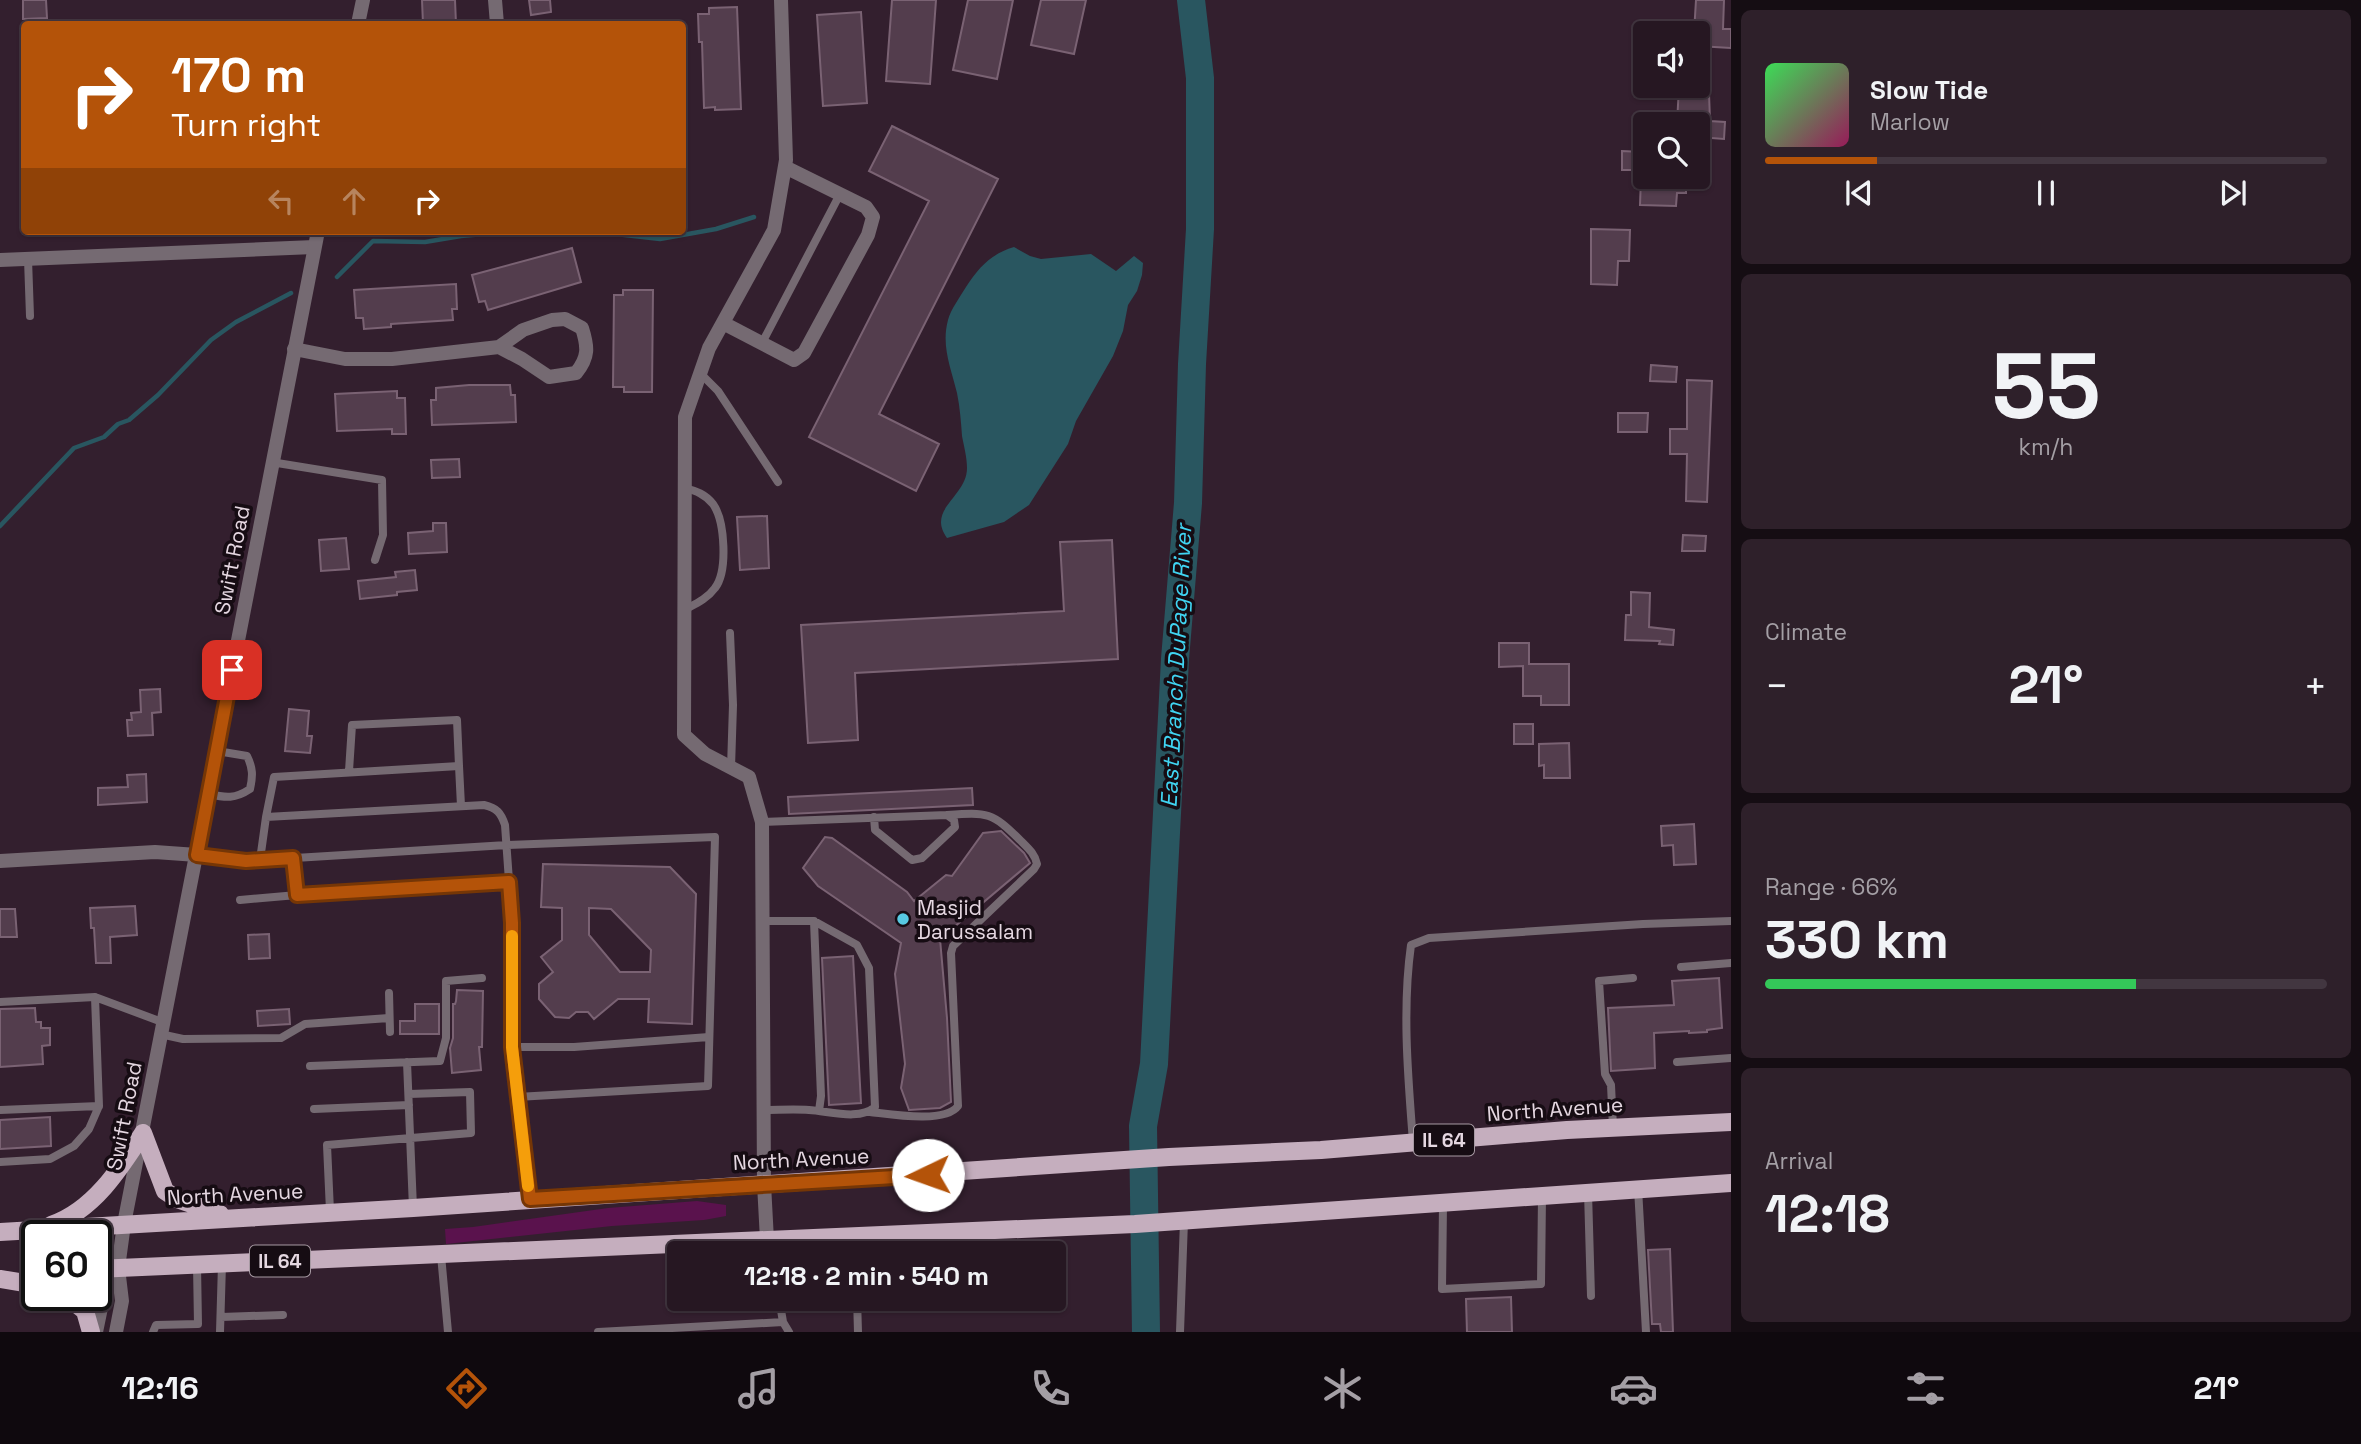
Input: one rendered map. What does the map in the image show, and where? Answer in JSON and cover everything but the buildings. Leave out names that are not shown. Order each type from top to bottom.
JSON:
[{"type":"main road","name":"North Avenue","points":[[112,1225],[412,1208],[1731,1122]]},
{"type":"main road","points":[[143,1133],[165,1191],[177,1199],[230,1217]]},
{"type":"main road","points":[[63,1220],[86,1205],[125,1161],[143,1133]]},
{"type":"main road","name":"IL 64","points":[[908,1241],[1731,1183]]},
{"type":"main road","name":"North Avenue","points":[[0,1232],[21,1230]]},
{"type":"main road","name":"IL 64","points":[[112,1268],[667,1247]]},
{"type":"main road","points":[[0,1277],[21,1274]]},
{"type":"main road","points":[[0,1277],[21,1282]]},
{"type":"main road","points":[[85,1311],[94,1332]]},
{"type":"street","points":[[359,21],[363,0]]},
{"type":"street","points":[[495,0],[497,21]]},
{"type":"street","points":[[768,1241],[764,1184],[762,822],[749,777],[705,754],[684,736],[685,417],[709,348],[774,230],[785,167],[781,0]]},
{"type":"street","points":[[723,323],[793,360],[804,354],[868,235],[873,218],[866,207],[785,167]]},
{"type":"street","name":"Swift Road","points":[[116,1332],[122,1301],[118,1268],[124,1224],[316,235]]},
{"type":"street","points":[[0,260],[314,247]]},
{"type":"street","points":[[294,349],[345,359],[392,359],[499,347],[523,330],[552,320],[565,319],[582,328],[589,347],[585,361],[576,373],[548,377],[499,347]]},
{"type":"street","points":[[0,861],[155,852],[197,855]]},
{"type":"street","name":"Swift Road","points":[[94,1332],[103,1298],[118,1268]]},
{"type":"lane","points":[[762,343],[840,194]]},
{"type":"lane","points":[[28,259],[30,316]]},
{"type":"lane","points":[[700,373],[718,391],[778,482]]},
{"type":"lane","points":[[271,462],[382,480],[383,535],[375,560]]},
{"type":"lane","points":[[684,610],[704,599],[716,587],[723,567],[721,525],[714,505],[704,494],[685,488]]},
{"type":"lane","points":[[730,633],[733,705],[731,768]]},
{"type":"lane","points":[[349,771],[352,725],[457,720],[461,806]]},
{"type":"lane","points":[[209,794],[227,798],[239,797],[250,789],[252,766],[247,756],[217,751]]},
{"type":"lane","points":[[260,860],[274,776],[459,766]]},
{"type":"lane","points":[[266,817],[461,806],[494,807],[501,815],[507,845],[512,923],[512,1047],[530,1199]]},
{"type":"lane","points":[[762,822],[978,813],[999,819],[1032,853],[1037,863],[1034,869],[953,946],[951,953],[959,1102],[955,1111],[930,1116],[763,1110]]},
{"type":"lane","points":[[874,817],[875,830],[912,860],[922,859],[955,827],[954,820],[947,814]]},
{"type":"lane","points":[[197,855],[246,861],[507,845],[715,837],[708,1086],[517,1097]]},
{"type":"lane","points":[[293,858],[297,895]]},
{"type":"lane","points":[[240,900],[509,882]]},
{"type":"lane","points":[[762,921],[814,921],[857,945],[869,968],[876,1107],[870,1112]]},
{"type":"lane","points":[[814,921],[821,1096],[819,1111]]},
{"type":"lane","points":[[1413,1143],[1408,1065],[1408,970],[1411,945],[1429,939],[1643,924],[1731,921]]},
{"type":"lane","points":[[1681,967],[1731,963]]},
{"type":"lane","points":[[310,1066],[440,1061],[446,1038],[446,981],[482,978]]},
{"type":"lane","points":[[1613,1128],[1611,1085],[1605,1074],[1600,981],[1633,978]]},
{"type":"lane","points":[[389,993],[390,1032]]},
{"type":"lane","points":[[0,1162],[50,1159],[74,1146],[89,1129],[99,1106],[95,997]]},
{"type":"lane","points":[[0,1002],[95,997],[183,1039],[281,1038],[305,1024],[389,1018]]},
{"type":"lane","points":[[512,1047],[574,1047],[709,1037]]},
{"type":"lane","points":[[1677,1062],[1731,1058]]},
{"type":"lane","points":[[407,1062],[412,1208]]},
{"type":"lane","points":[[330,1212],[327,1145],[471,1133],[470,1092],[409,1094]]},
{"type":"lane","points":[[314,1109],[409,1105]]},
{"type":"lane","points":[[0,1110],[99,1106]]},
{"type":"lane","points":[[1637,1188],[1646,1332]]},
{"type":"lane","points":[[1588,1192],[1591,1296]]},
{"type":"lane","points":[[1443,1204],[1442,1289],[1541,1284],[1542,1196]]},
{"type":"lane","points":[[1180,1332],[1184,1221]]},
{"type":"lane","points":[[441,1255],[448,1332]]},
{"type":"lane","points":[[220,1332],[222,1264]]},
{"type":"lane","points":[[153,1332],[156,1325],[198,1324],[197,1265]]},
{"type":"lane","points":[[781,1311],[783,1322],[789,1332]]},
{"type":"lane","points":[[857,1311],[858,1332]]},
{"type":"lane","points":[[221,1317],[283,1315]]},
{"type":"lane","points":[[598,1332],[783,1322]]},
{"type":"shaded area","points":[[697,1201],[726,1205],[726,1216],[446,1244],[445,1229],[608,1208]]},
{"type":"water","points":[[1014,247],[1041,259],[1091,254],[1116,271],[1134,256],[1143,263],[1142,275],[1137,291],[1128,305],[1123,331],[1113,356],[1076,421],[1068,444],[1029,505],[1004,522],[947,538],[941,519],[961,487],[967,468],[958,399],[946,348],[948,320],[958,299],[981,267],[992,257]]},
{"type":"waterway","name":"East Branch DuPage River","points":[[1146,1332],[1143,1126],[1154,1064],[1175,659],[1188,503],[1200,229],[1200,78],[1191,0]]},
{"type":"waterway","points":[[686,234],[716,229],[754,217]]},
{"type":"waterway","points":[[337,277],[373,241],[425,242],[473,235]]},
{"type":"waterway","points":[[624,235],[660,239],[682,235]]},
{"type":"waterway","points":[[0,526],[74,448],[104,437],[118,424],[129,420],[158,395],[211,340],[236,322],[291,293]]},
{"type":"slow traffic","points":[[512,936],[512,1047],[528,1186]]},
{"type":"place","name":"Masjid Darussalam","points":[[903,919]]},
{"type":"route","points":[[232,670],[197,855],[246,861],[293,858],[297,895],[509,882],[512,923],[512,1047],[530,1199],[928,1175]]}]
